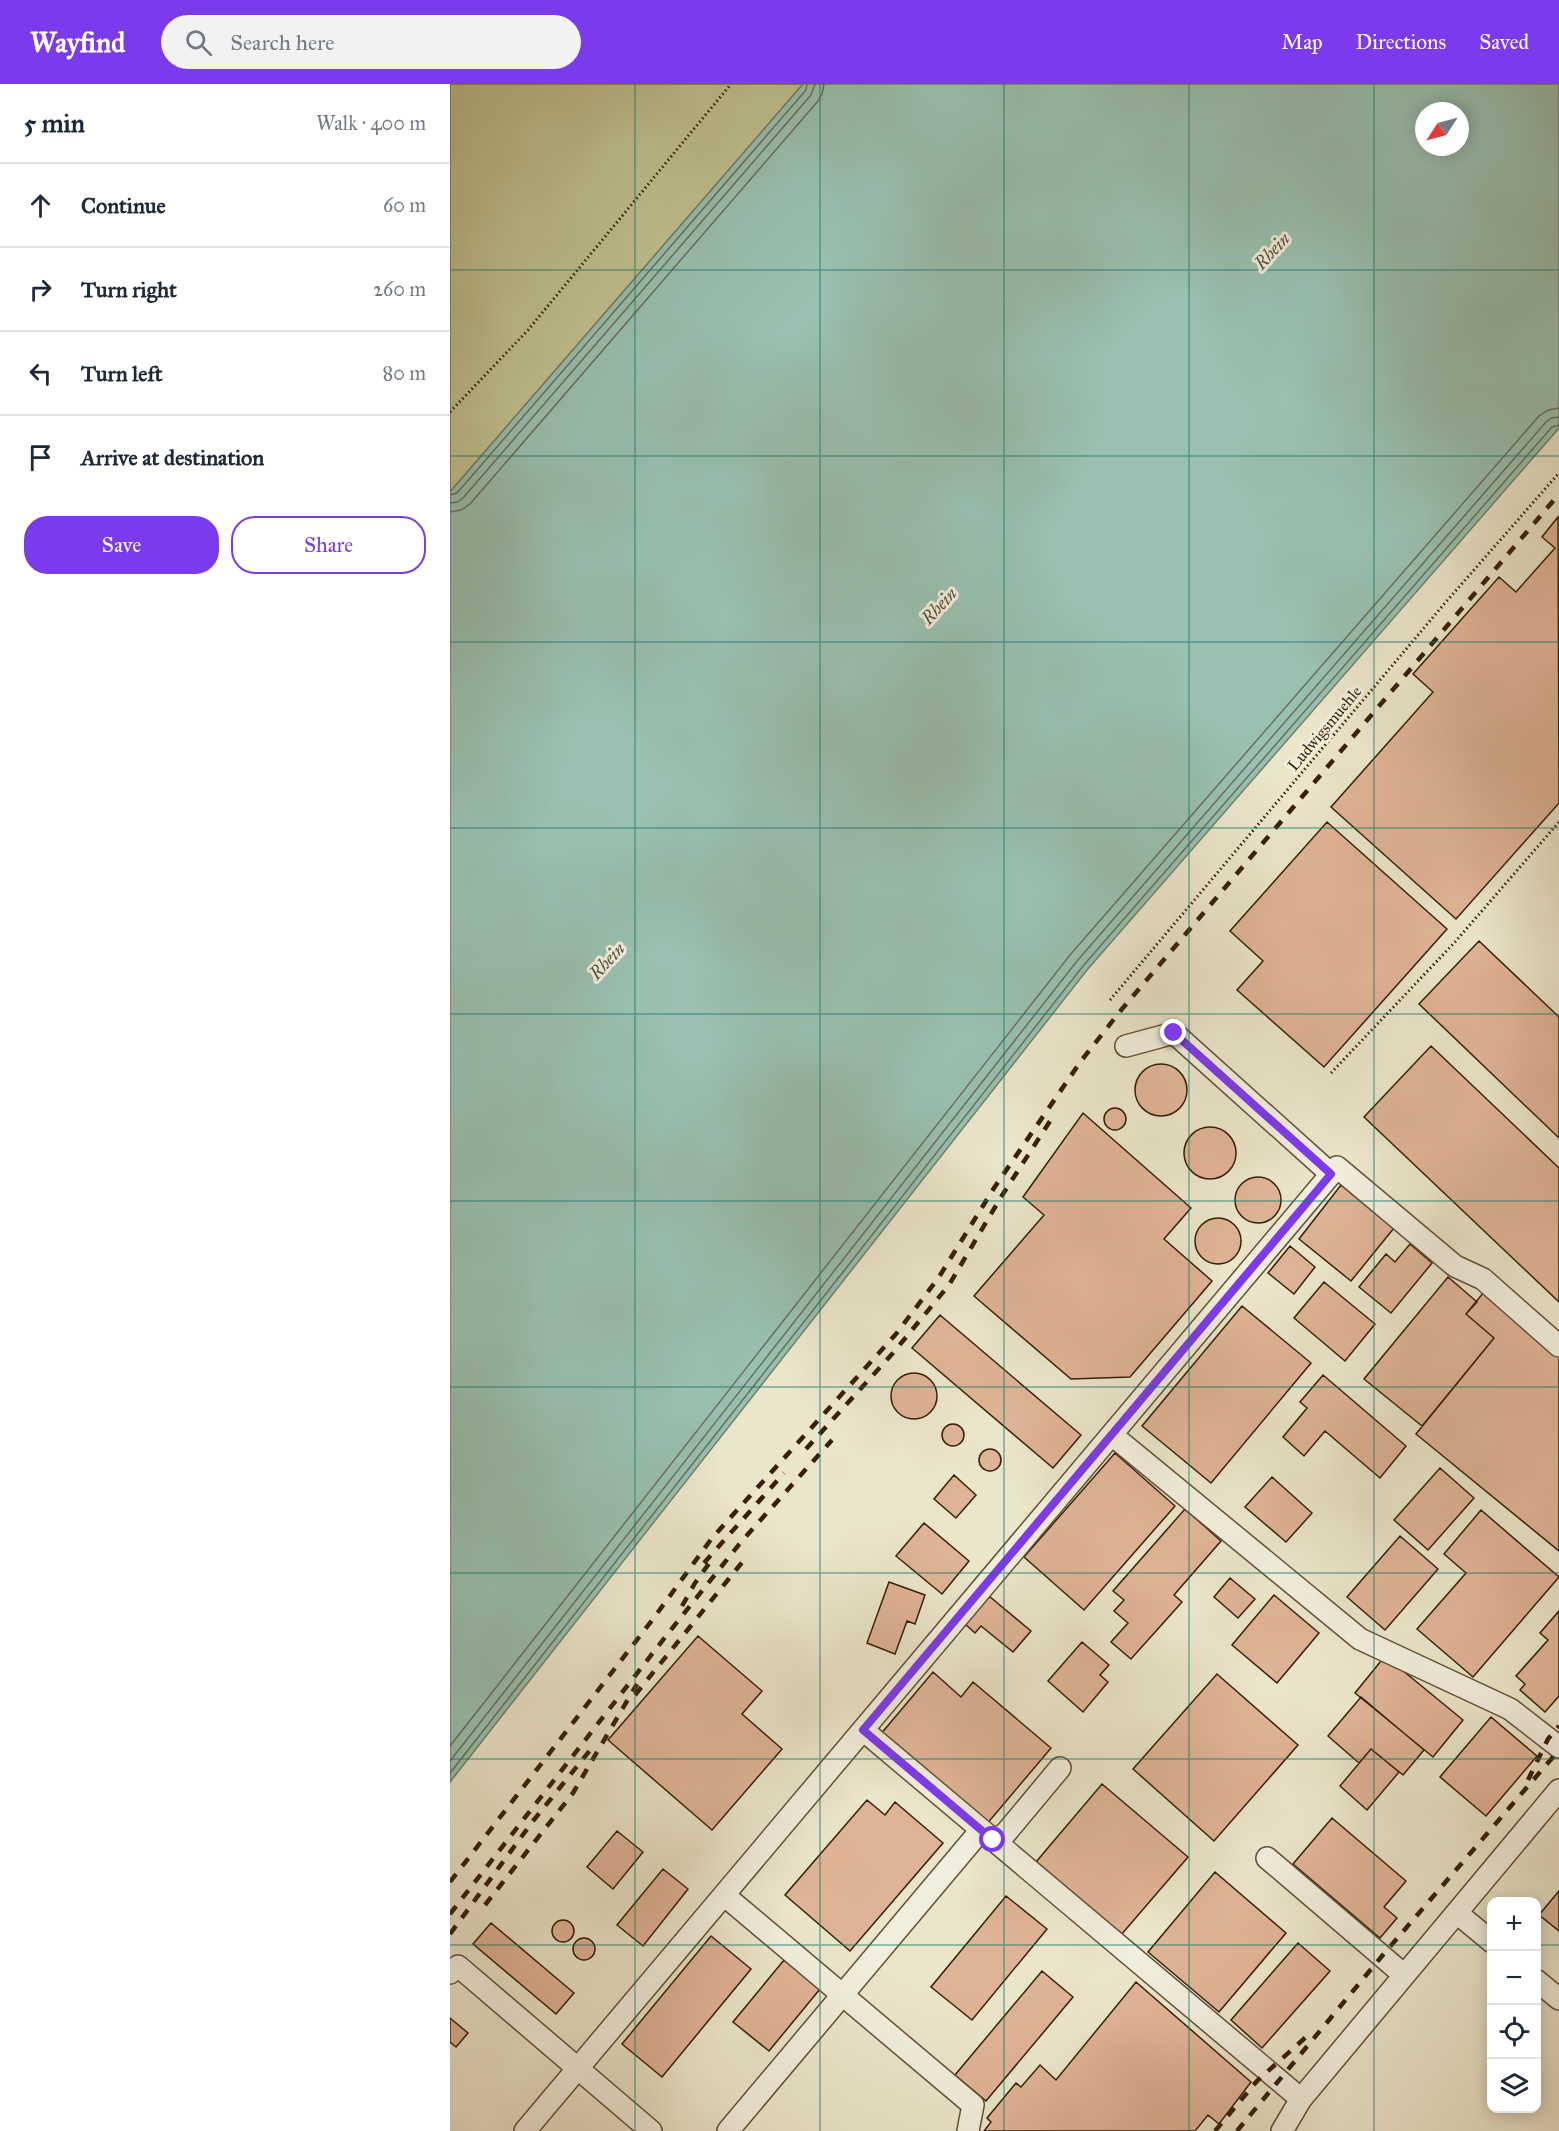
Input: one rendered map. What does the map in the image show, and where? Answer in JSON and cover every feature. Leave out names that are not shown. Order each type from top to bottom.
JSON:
[{"type":"lane","points":[[1126,1046],[1174,1033],[1331,1174]]},
{"type":"lane","points":[[525,2131],[1337,1167],[1455,1266],[1483,1279],[1559,1346]]},
{"type":"lane","points":[[1112,1435],[1360,1639],[1510,1709],[1559,1747]]},
{"type":"lane","points":[[863,1730],[1301,2099]]},
{"type":"lane","points":[[728,2131],[843,1995],[987,1835],[1005,1834],[1060,1768]]},
{"type":"lane","points":[[1282,2131],[1301,2099],[1559,1790]]},
{"type":"lane","points":[[1267,1858],[1404,1975]]},
{"type":"lane","points":[[724,1895],[974,2105],[968,2131]]},
{"type":"lane","points":[[1457,1913],[1487,1939]]},
{"type":"lane","points":[[450,1973],[458,1966],[651,2131]]},
{"type":"lane","points":[[1541,1984],[1559,1999]]},
{"type":"path","points":[[450,412],[528,330],[731,84]]},
{"type":"path","name":"Ludwigsmuehle","points":[[1110,1000],[1445,603],[1559,473]]},
{"type":"path","points":[[1331,1073],[1455,942],[1559,822]]},
{"type":"shaded area","points":[[450,84],[803,84],[450,492]]},
{"type":"water","name":"Rhein","points":[[803,84],[1559,84],[1559,428],[1087,970],[450,1782],[450,492]]},
{"type":"building","points":[[1558,517],[1559,803],[1456,919],[1331,807],[1433,692],[1413,674],[1499,577],[1516,592],[1555,548],[1542,537]]},
{"type":"building","points":[[1327,822],[1447,929],[1324,1067],[1237,990],[1263,961],[1230,931]]},
{"type":"building","points":[[1479,941],[1559,1017],[1559,1138],[1419,1004]]},
{"type":"building","points":[[1431,1046],[1559,1168],[1559,1302],[1364,1117]]},
{"type":"building","points":[[1161,1064],[1175,1068],[1183,1076],[1187,1090],[1183,1104],[1175,1112],[1161,1116],[1147,1112],[1139,1104],[1135,1090],[1139,1076],[1147,1068]]},
{"type":"building","points":[[1115,1108],[1123,1111],[1126,1119],[1123,1127],[1115,1130],[1107,1127],[1104,1119],[1107,1111]]},
{"type":"building","points":[[1083,1113],[1191,1208],[1164,1239],[1212,1281],[1130,1377],[1071,1379],[974,1296],[1044,1215],[1023,1197]]},
{"type":"building","points":[[1210,1127],[1220,1129],[1228,1135],[1234,1143],[1236,1153],[1234,1163],[1228,1171],[1220,1177],[1210,1179],[1200,1177],[1192,1171],[1186,1163],[1184,1153],[1186,1143],[1192,1135],[1200,1129]]},
{"type":"building","points":[[1258,1177],[1274,1184],[1281,1200],[1274,1216],[1258,1223],[1242,1216],[1235,1200],[1242,1184]]},
{"type":"building","points":[[1341,1185],[1394,1228],[1351,1281],[1299,1239]]},
{"type":"building","points":[[1218,1218],[1234,1225],[1241,1241],[1234,1257],[1218,1264],[1202,1257],[1195,1241],[1202,1225]]},
{"type":"building","points":[[1410,1244],[1432,1263],[1391,1313],[1359,1287],[1386,1254],[1395,1262]]},
{"type":"building","points":[[1290,1246],[1315,1267],[1294,1294],[1268,1273]]},
{"type":"building","points":[[1448,1277],[1477,1302],[1466,1314],[1494,1338],[1422,1426],[1364,1379]]},
{"type":"building","points":[[1324,1282],[1375,1324],[1345,1361],[1294,1318]]},
{"type":"building","points":[[1484,1292],[1559,1353],[1559,1551],[1416,1434],[1494,1338],[1466,1314]]},
{"type":"building","points":[[1242,1306],[1311,1363],[1211,1483],[1142,1426]]},
{"type":"building","points":[[940,1315],[1081,1435],[1053,1468],[912,1348]]},
{"type":"building","points":[[914,1373],[930,1380],[937,1396],[930,1412],[914,1419],[898,1412],[891,1396],[898,1380]]},
{"type":"building","points":[[1323,1375],[1406,1446],[1380,1478],[1325,1431],[1304,1456],[1283,1437],[1307,1408],[1300,1402]]},
{"type":"building","points":[[953,1424],[961,1427],[964,1435],[961,1443],[953,1446],[945,1443],[942,1435],[945,1427]]},
{"type":"building","points":[[990,1449],[998,1452],[1001,1460],[998,1468],[990,1471],[982,1468],[979,1460],[982,1452]]},
{"type":"building","points":[[1115,1453],[1175,1506],[1084,1610],[1024,1557]]},
{"type":"building","points":[[1440,1468],[1474,1498],[1428,1550],[1394,1520]]},
{"type":"building","points":[[954,1475],[976,1495],[956,1518],[934,1499]]},
{"type":"building","points":[[1272,1477],[1312,1513],[1286,1542],[1245,1507]]},
{"type":"building","points":[[1185,1509],[1221,1541],[1174,1595],[1182,1602],[1131,1659],[1111,1642],[1128,1623],[1114,1611],[1124,1600],[1113,1591]]},
{"type":"building","points":[[1481,1510],[1559,1577],[1473,1677],[1417,1629],[1466,1573],[1444,1554]]},
{"type":"building","points":[[924,1523],[969,1561],[942,1594],[896,1556]]},
{"type":"building","points":[[1400,1536],[1438,1569],[1385,1630],[1347,1597]]},
{"type":"building","points":[[1230,1578],[1255,1599],[1238,1618],[1214,1597]]},
{"type":"building","points":[[889,1582],[925,1595],[915,1624],[907,1621],[895,1654],[867,1643]]},
{"type":"building","points":[[1274,1595],[1319,1633],[1277,1683],[1232,1645]]},
{"type":"building","points":[[989,1596],[1031,1631],[1013,1652],[981,1626],[975,1633],[965,1624]]},
{"type":"building","points":[[1559,1611],[1559,1696],[1545,1712],[1520,1690],[1525,1684],[1516,1676],[1548,1640],[1540,1633]]},
{"type":"building","points":[[698,1636],[762,1691],[742,1714],[782,1749],[712,1830],[608,1740]]},
{"type":"building","points":[[1082,1642],[1109,1665],[1100,1675],[1108,1682],[1083,1712],[1048,1681]]},
{"type":"building","points":[[1385,1656],[1463,1720],[1433,1757],[1355,1693]]},
{"type":"building","points":[[933,1672],[961,1697],[973,1682],[1051,1748],[986,1825],[880,1735]]},
{"type":"building","points":[[1217,1674],[1298,1745],[1214,1841],[1133,1769]]},
{"type":"building","points":[[1361,1697],[1424,1750],[1403,1775],[1371,1749],[1359,1763],[1328,1736]]},
{"type":"building","points":[[1491,1717],[1537,1756],[1486,1816],[1440,1777]]},
{"type":"building","points":[[1371,1749],[1399,1772],[1367,1810],[1340,1786]]},
{"type":"building","points":[[1102,1784],[1188,1857],[1121,1935],[1036,1862]]},
{"type":"building","points":[[867,1800],[885,1815],[895,1802],[943,1843],[850,1951],[785,1895]]},
{"type":"building","points":[[1332,1818],[1406,1881],[1384,1907],[1397,1918],[1380,1938],[1293,1864]]},
{"type":"building","points":[[617,1831],[643,1852],[613,1889],[587,1867]]},
{"type":"building","points":[[663,1869],[688,1889],[643,1946],[617,1925]]},
{"type":"building","points":[[1215,1872],[1286,1933],[1219,2012],[1148,1952]]},
{"type":"building","points":[[1559,1891],[1559,1931],[1541,1917],[1541,1913]]},
{"type":"building","points":[[1006,1896],[1047,1929],[972,2020],[931,1987]]},
{"type":"building","points":[[563,1920],[571,1923],[574,1931],[571,1939],[563,1942],[555,1939],[552,1931],[555,1923]]},
{"type":"building","points":[[491,1923],[574,1993],[556,2014],[473,1944]]},
{"type":"building","points":[[711,1936],[751,1969],[662,2077],[622,2044]]},
{"type":"building","points":[[584,1938],[592,1941],[595,1949],[592,1957],[584,1960],[576,1957],[573,1949],[576,1941]]},
{"type":"building","points":[[1298,1943],[1330,1971],[1262,2048],[1231,2020]]},
{"type":"building","points":[[784,1960],[820,1989],[769,2051],[733,2022]]},
{"type":"building","points":[[1042,1971],[1073,1997],[986,2101],[955,2075]]},
{"type":"building","points":[[1136,1982],[1251,2082],[1219,2124],[1208,2115],[1195,2131],[984,2131],[991,2122],[987,2118],[1016,2083],[1021,2087],[1040,2065],[1056,2080]]},
{"type":"building","points":[[450,2018],[468,2033],[456,2047],[450,2042]]},
{"type":"railway","points":[[450,1882],[653,1619],[712,1538],[896,1334],[939,1277],[994,1188],[1081,1061],[1122,1009],[1559,494]]},
{"type":"railway","points":[[806,1449],[893,1353],[949,1285],[1001,1197],[1052,1118]]},
{"type":"railway","points":[[450,1914],[741,1542],[832,1440]]},
{"type":"railway","points":[[704,1563],[784,1473]]},
{"type":"railway","points":[[635,1695],[748,1555]]},
{"type":"railway","points":[[682,1606],[713,1558]]},
{"type":"railway","points":[[485,1905],[573,1793],[637,1684]]},
{"type":"railway","points":[[1528,1780],[1548,1739],[1559,1726]]},
{"type":"railway","points":[[450,1934],[533,1821],[591,1749]]},
{"type":"railway","points":[[1237,2131],[1382,1956],[1559,1750]]},
{"type":"railway","points":[[1215,2131],[1257,2081],[1306,2037]]},
{"type":"route","points":[[993,1840],[863,1730],[1331,1174],[1174,1033]]}]
